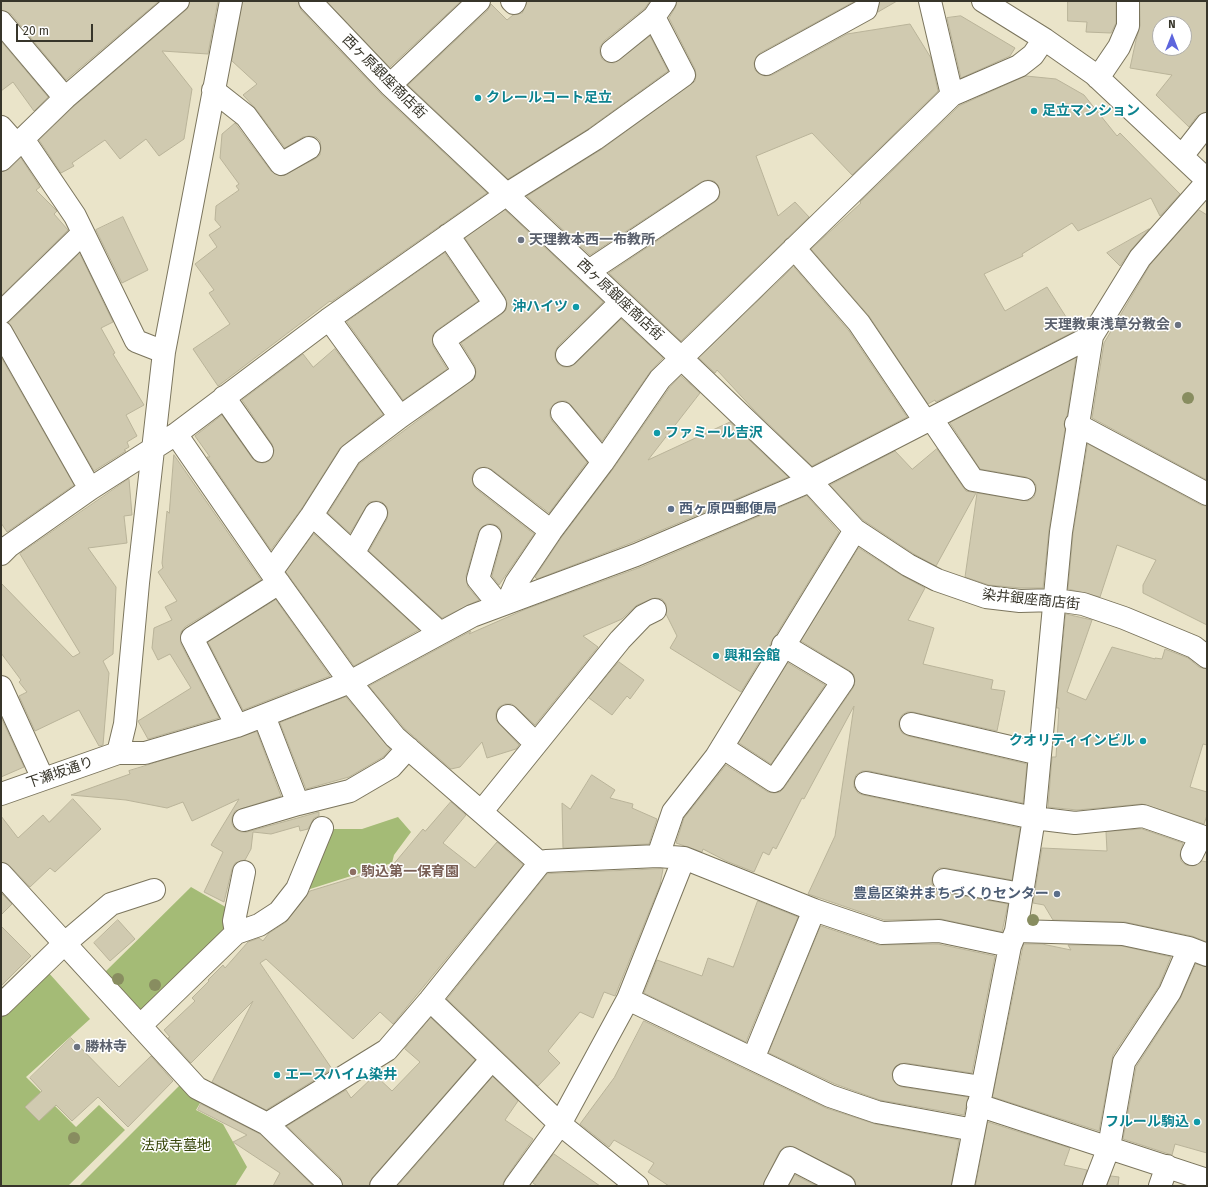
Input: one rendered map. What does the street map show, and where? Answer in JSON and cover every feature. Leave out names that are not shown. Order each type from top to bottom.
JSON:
[{"type":"street","points":[[1,160],[65,98],[178,1]]},
{"type":"street","points":[[118,753],[125,724],[138,583],[164,352],[231,1]]},
{"type":"street","name":"西ヶ原銀座商店街","points":[[310,1],[390,85],[590,271],[810,481]]},
{"type":"street","points":[[390,85],[478,1]]},
{"type":"street","points":[[512,1],[514,3],[516,1]]},
{"type":"street","points":[[766,64],[866,9],[868,1]]},
{"type":"street","points":[[930,1],[952,95]]},
{"type":"street","points":[[964,1186],[980,1096],[1013,938],[1034,818],[1056,600],[1061,532],[1076,424],[1092,336],[1140,258],[1207,181],[1098,78],[1044,39],[983,1]]},
{"type":"street","points":[[1098,78],[1119,47],[1128,26],[1128,1]]},
{"type":"street","points":[[1,554],[9,546],[90,489],[176,434],[329,319],[448,235],[507,194],[595,139],[684,75],[659,9],[612,51]]},
{"type":"street","points":[[1,22],[65,98]]},
{"type":"street","points":[[490,536],[478,579],[503,603],[551,531],[603,462],[660,378],[952,95],[1019,66],[1033,55],[1044,39]]},
{"type":"street","points":[[213,90],[246,116],[282,164],[309,148]]},
{"type":"street","points":[[1182,156],[1207,124]]},
{"type":"street","points":[[1,127],[20,142],[75,216],[136,341],[164,352]]},
{"type":"street","points":[[590,271],[708,192]]},
{"type":"street","points":[[1,313],[83,233]]},
{"type":"street","points":[[237,726],[192,638],[275,578],[312,514],[350,455],[400,417],[464,372],[444,340],[495,304],[448,235]]},
{"type":"street","points":[[794,248],[859,323],[973,480],[1024,489]]},
{"type":"street","points":[[567,355],[621,302]]},
{"type":"street","points":[[329,319],[400,417]]},
{"type":"street","points":[[1,332],[90,489]]},
{"type":"street","name":"下瀬坂通り","points":[[1,794],[118,753],[145,753],[237,726],[350,682],[472,616],[503,603],[636,555],[810,481],[1092,336]]},
{"type":"street","points":[[224,397],[262,451]]},
{"type":"street","points":[[562,412],[603,462]]},
{"type":"street","points":[[1076,424],[1207,494]]},
{"type":"street","points":[[176,434],[275,578],[350,682],[395,737],[482,811],[540,863]]},
{"type":"street","points":[[484,479],[551,531]]},
{"type":"street","name":"染井銀座商店街","points":[[810,481],[855,530],[908,565],[937,580],[986,597],[1020,601],[1056,600],[1083,604],[1124,618],[1194,647],[1207,657]]},
{"type":"street","points":[[354,552],[376,513]]},
{"type":"street","points":[[312,514],[440,632]]},
{"type":"street","points":[[658,856],[673,812],[722,747],[855,530]]},
{"type":"street","points":[[482,811],[620,640],[643,616],[655,610]]},
{"type":"street","points":[[722,747],[774,782],[843,681],[783,646]]},
{"type":"street","points":[[1,687],[43,779]]},
{"type":"street","points":[[264,716],[298,804]]},
{"type":"street","points":[[508,716],[536,744]]},
{"type":"street","points":[[911,724],[1040,754]]},
{"type":"street","points":[[244,820],[350,791],[391,767],[408,748]]},
{"type":"street","points":[[866,783],[1034,818],[1075,823],[1143,816],[1201,836],[1192,854]]},
{"type":"street","points":[[140,1026],[236,933],[259,925],[279,912],[297,889],[322,828]]},
{"type":"street","points":[[267,1124],[387,1050],[430,1000],[540,863],[546,860],[658,856],[684,858],[814,910],[882,933],[939,931],[1013,938],[1123,934],[1198,951],[1124,1062],[1108,1146],[1094,1186]]},
{"type":"street","points":[[515,1186],[560,1124],[628,1000],[684,858]]},
{"type":"street","points":[[236,933],[234,921],[244,872]]},
{"type":"street","points":[[1,874],[197,1088],[267,1124],[331,1186]]},
{"type":"street","points":[[944,880],[1020,894]]},
{"type":"street","points":[[1,1005],[64,944],[111,904],[154,890]]},
{"type":"street","points":[[753,1059],[814,910]]},
{"type":"street","points":[[430,1000],[560,1124],[637,1186]]},
{"type":"street","points":[[628,1000],[830,1096],[877,1112],[974,1130]]},
{"type":"street","points":[[381,1186],[492,1059]]},
{"type":"street","points":[[904,1075],[980,1096],[1108,1146],[1207,1180]]},
{"type":"street","points":[[775,1186],[790,1158],[844,1186]]},
{"type":"street","points":[[1160,1186],[1167,1166]]},
{"type":"green space","points":[[398,817],[411,832],[394,855],[392,863],[307,890],[327,829],[362,829]]},
{"type":"green space","points":[[191,887],[229,909],[226,933],[142,1014],[104,973]]},
{"type":"green space","points":[[48,972],[90,1019],[26,1077],[76,1127],[99,1105],[125,1130],[68,1186],[1,1186],[1,1018]]},
{"type":"green space","name":"法成寺墓地","points":[[184,1081],[203,1098],[196,1110],[223,1124],[247,1167],[235,1186],[79,1186]]},
{"type":"building","points":[[1,1],[159,1],[66,80],[11,14],[1,10]]},
{"type":"building","points":[[190,1],[218,1],[208,54],[162,51],[192,89],[184,139],[159,156],[146,139],[120,159],[105,140],[72,163],[74,166],[61,173],[39,140],[73,107],[186,10]]},
{"type":"building","points":[[243,1],[298,1],[301,10],[381,94],[487,193],[331,302],[330,301],[218,386],[193,349],[230,324],[209,293],[214,290],[195,264],[217,247],[209,235],[221,227],[215,220],[216,206],[239,190],[236,186],[239,184],[220,158],[222,134],[235,123],[271,171],[281,176],[315,159],[320,155],[321,148],[320,141],[316,137],[309,136],[303,137],[285,148],[256,109],[243,95],[257,84],[232,61]]},
{"type":"building","points":[[327,1],[461,1],[390,67]]},
{"type":"building","points":[[527,1],[650,1],[645,8],[604,41],[600,47],[600,53],[602,59],[607,62],[614,63],[650,36],[668,71],[588,129],[508,179],[408,85],[488,10],[491,4],[507,20],[513,15],[522,13]]},
{"type":"building","points":[[677,1],[855,1],[760,53],[756,57],[754,63],[755,70],[759,74],[765,76],[772,75],[847,34],[910,24],[931,58],[938,91],[852,175],[812,133],[756,156],[778,216],[795,202],[809,217],[681,341],[609,273],[715,202],[719,198],[720,192],[718,185],[714,181],[708,180],[701,182],[590,255],[527,196],[602,149],[695,81],[695,69],[669,18]]},
{"type":"building","points":[[880,1],[897,1],[878,12]]},
{"type":"building","points":[[1068,1],[1116,1],[1116,23],[1111,33],[1086,32],[1087,22],[1068,21]]},
{"type":"building","points":[[1140,1],[1207,1],[1207,112],[1197,116],[1189,127],[1156,95],[1172,75],[1130,68],[1140,26]]},
{"type":"building","points":[[961,16],[1015,48],[1010,56],[961,78],[947,18]]},
{"type":"building","points":[[1,41],[48,97],[34,111],[13,82],[1,91]]},
{"type":"building","points":[[1026,76],[1056,79],[1084,95],[1117,136],[1120,133],[1180,194],[1160,216],[1151,198],[1078,231],[1072,223],[1022,254],[1023,256],[984,274],[1005,311],[1047,287],[1075,331],[936,402],[935,400],[928,404],[869,316],[811,249],[861,203],[860,202],[959,106]]},
{"type":"building","points":[[21,158],[40,187],[36,190],[57,211],[54,214],[68,230],[1,296],[1,172],[9,169]]},
{"type":"building","points":[[505,210],[603,302],[558,346],[555,352],[555,358],[558,364],[564,367],[570,367],[575,364],[621,319],[663,358],[650,372],[602,441],[566,401],[560,401],[554,404],[550,409],[552,421],[587,462],[549,513],[491,469],[485,467],[474,471],[472,478],[476,489],[534,534],[499,585],[492,576],[502,539],[502,533],[499,527],[493,524],[487,524],[482,527],[478,533],[466,576],[468,587],[479,600],[442,618],[369,551],[387,519],[387,507],[382,502],[369,502],[350,533],[328,513],[359,464],[475,378],[475,366],[461,343],[502,314],[506,310],[507,303],[505,297],[465,238]]},
{"type":"building","points":[[1199,210],[1207,215],[1207,480],[1092,418],[1104,343],[1150,265]]},
{"type":"building","points":[[123,217],[148,270],[122,283],[96,230]]},
{"type":"building","points":[[1149,229],[1131,250],[1120,266],[1107,253]]},
{"type":"building","points":[[445,253],[478,301],[437,330],[433,335],[433,346],[447,369],[403,400],[347,322]]},
{"type":"building","points":[[80,254],[113,322],[101,328],[115,353],[113,354],[144,405],[126,415],[137,436],[127,442],[129,447],[124,450],[126,451],[94,471],[9,323]]},
{"type":"building","points":[[794,267],[849,331],[907,417],[812,466],[754,410],[717,370],[715,373],[699,358]]},
{"type":"building","points":[[335,349],[383,414],[340,448],[302,508],[271,550],[207,457],[210,457],[195,436],[222,415],[252,458],[257,462],[263,463],[269,461],[273,456],[274,450],[272,444],[242,400],[303,354],[313,367]]},
{"type":"building","points":[[1,357],[74,485],[7,532],[1,523]]},
{"type":"building","points":[[1076,358],[1067,416],[1064,424],[1065,429],[1049,530],[1043,588],[1021,588],[989,585],[965,577],[977,493],[1028,501],[1034,497],[1036,485],[1032,480],[1026,477],[980,469],[950,423]]},
{"type":"building","points":[[681,376],[700,393],[648,460],[730,422],[788,477],[631,543],[537,579],[535,577],[561,538],[613,469],[670,387]]},
{"type":"building","points":[[1088,444],[1201,505],[1207,506],[1207,625],[1143,593],[1143,585],[1156,560],[1117,545],[1100,597],[1068,589],[1073,534]]},
{"type":"building","points":[[937,449],[966,491],[976,493],[936,566],[914,554],[863,520],[830,485],[895,451],[912,469]]},
{"type":"building","points":[[174,455],[261,580],[185,627],[181,632],[181,644],[219,718],[148,739],[138,721],[191,688],[170,654],[158,660],[152,648],[154,628],[172,620],[165,607],[177,601],[158,572],[163,568],[162,563],[167,511],[169,513]]},
{"type":"building","points":[[129,479],[132,515],[124,516],[127,543],[88,548],[116,587],[113,654],[103,661],[109,673],[103,745],[99,746],[79,710],[35,731],[19,696],[27,692],[19,682],[21,680],[1,653],[1,583],[73,657],[80,653],[20,554]]},
{"type":"building","points":[[807,496],[839,532],[741,692],[670,648],[677,636],[666,614],[666,604],[662,599],[655,598],[637,605],[622,619],[583,636],[598,647],[535,725],[512,704],[505,704],[499,707],[496,713],[496,720],[519,745],[516,749],[487,758],[482,742],[460,767],[451,769],[404,728],[369,686],[471,631],[469,634],[526,609],[641,567]]},
{"type":"building","points":[[314,534],[419,630],[354,666],[286,572]]},
{"type":"building","points":[[859,548],[901,575],[925,588],[908,620],[934,628],[923,664],[993,680],[991,689],[1005,691],[997,731],[913,712],[907,712],[902,715],[899,721],[899,727],[902,733],[908,736],[1027,764],[1023,803],[869,771],[862,771],[856,775],[854,787],[858,793],[863,795],[1020,828],[1012,880],[946,868],[939,868],[932,878],[932,885],[941,892],[1008,904],[1002,932],[941,919],[884,920],[808,894],[835,836],[854,706],[804,799],[802,798],[776,849],[773,847],[769,855],[763,852],[754,872],[726,861],[703,849],[702,852],[676,843],[684,818],[726,765],[768,792],[780,792],[853,688],[855,681],[854,675],[850,671],[801,641]]},
{"type":"building","points":[[276,600],[330,676],[243,710],[208,642]]},
{"type":"building","points":[[1066,614],[1092,620],[1067,692],[1086,700],[1112,647],[1155,659],[1162,659],[1165,649],[1188,658],[1199,667],[1207,669],[1207,745],[1203,744],[1190,787],[1207,792],[1207,815],[1204,824],[1142,804],[1077,810],[1048,807],[1052,757],[1056,757],[1059,708],[1057,708]]},
{"type":"building","points":[[619,662],[644,680],[630,699],[627,696],[612,715],[589,698]]},
{"type":"building","points":[[788,663],[825,685],[771,764],[739,743]]},
{"type":"building","points":[[346,697],[390,749],[383,757],[349,777],[306,789],[280,723]]},
{"type":"building","points":[[1,717],[24,767],[1,777]]},
{"type":"building","points":[[257,732],[281,796],[235,811],[232,817],[232,824],[235,829],[241,832],[247,832],[319,812],[319,816],[314,818],[308,829],[300,831],[299,826],[271,834],[253,832],[251,849],[245,860],[235,863],[232,869],[224,902],[204,892],[223,852],[211,845],[239,799],[192,821],[183,802],[167,808],[126,800],[71,795],[130,774],[129,771]]},
{"type":"building","points":[[592,775],[615,790],[610,798],[633,804],[632,808],[657,819],[649,844],[563,848],[562,803],[570,809]]},
{"type":"building","points":[[73,799],[101,829],[55,872],[50,868],[30,887],[10,866],[1,862],[1,816],[18,838],[43,815],[49,822]]},
{"type":"building","points":[[451,802],[466,815],[443,843],[475,868],[497,842],[523,865],[393,1024],[380,1012],[353,1039],[266,959],[260,963],[332,1069],[266,1110],[212,1082],[253,1001],[191,1063],[168,1038],[170,1037],[164,1030],[195,1001],[192,998],[209,981],[208,980],[223,965],[225,968],[248,942],[259,938],[263,941],[269,933],[286,922],[310,891],[392,866],[423,829],[425,831]]},
{"type":"building","points":[[1142,829],[1183,843],[1180,855],[1181,861],[1186,865],[1193,866],[1202,861],[1207,862],[1207,942],[1192,936],[1125,922],[1053,920],[1044,905],[1033,903],[1042,848],[1107,851],[1106,832]]},
{"type":"building","points":[[663,869],[660,885],[615,996],[604,992],[593,1018],[580,1012],[548,1051],[560,1063],[538,1086],[447,999],[547,874]]},
{"type":"building","points":[[1,893],[12,904],[1,915]]},
{"type":"building","points":[[758,901],[798,917],[746,1042],[644,993],[657,960],[702,976],[708,958],[733,967]]},
{"type":"building","points":[[118,920],[135,939],[110,961],[94,943]]},
{"type":"building","points":[[1,926],[31,956],[1,986]]},
{"type":"building","points":[[821,926],[878,945],[938,944],[995,956],[972,1073],[906,1063],[899,1064],[895,1067],[892,1073],[893,1080],[896,1084],[902,1087],[968,1097],[964,1115],[880,1100],[835,1084],[769,1053]]},
{"type":"building","points":[[1024,944],[1042,944],[1071,950],[1068,945],[1122,946],[1171,957],[1159,986],[1113,1055],[1099,1131],[993,1097]]},
{"type":"building","points":[[1196,964],[1207,967],[1207,1153],[1175,1144],[1172,1155],[1123,1139],[1136,1067],[1180,999]]},
{"type":"building","points":[[431,1018],[475,1060],[372,1178],[369,1186],[343,1186],[340,1177],[287,1126],[346,1090],[351,1098],[375,1075],[392,1091],[420,1062],[405,1049]]},
{"type":"building","points":[[644,1021],[826,1108],[875,1124],[959,1140],[951,1186],[856,1186],[855,1180],[850,1175],[790,1146],[784,1147],[779,1152],[763,1186],[669,1186],[648,1172],[654,1163],[614,1140],[609,1147],[580,1124],[614,1078]]},
{"type":"building","points":[[71,1038],[119,1087],[151,1056],[173,1081],[128,1127],[98,1097],[72,1121],[56,1105],[39,1121],[25,1107],[42,1091],[30,1078]]},
{"type":"building","points":[[493,1077],[518,1101],[505,1120],[533,1139],[505,1179],[502,1186],[398,1186]]},
{"type":"building","points":[[201,1104],[260,1134],[313,1186],[273,1186],[280,1173],[233,1142],[247,1135],[198,1110]]},
{"type":"building","points":[[988,1122],[1070,1148],[1064,1165],[1087,1170],[1082,1186],[976,1186]]},
{"type":"building","points":[[554,1154],[600,1186],[537,1186],[533,1183]]},
{"type":"building","points":[[795,1175],[817,1186],[789,1186]]},
{"type":"building","points":[[1111,1176],[1119,1177],[1118,1186],[1107,1186]]},
{"type":"place","name":"クレールコート足立","points":[[478,98]]},
{"type":"place","name":"足立マンション","points":[[1034,111]]},
{"type":"place","name":"天理教本西一布教所","points":[[521,240]]},
{"type":"place","name":"沖ハイツ","points":[[576,307]]},
{"type":"place","name":"天理教東浅草分教会","points":[[1178,325]]},
{"type":"place","name":"ファミール吉沢","points":[[657,433]]},
{"type":"place","name":"西ヶ原四郵便局","points":[[671,509]]},
{"type":"place","name":"興和会館","points":[[716,656]]},
{"type":"place","name":"クオリティインビル","points":[[1143,741]]},
{"type":"place","name":"駒込第一保育園","points":[[353,872]]},
{"type":"place","name":"豊島区染井まちづくりセンター","points":[[1057,894]]},
{"type":"place","name":"勝林寺","points":[[77,1047]]},
{"type":"place","name":"エースハイム染井","points":[[277,1075]]},
{"type":"place","name":"フルール駒込","points":[[1197,1122]]}]
